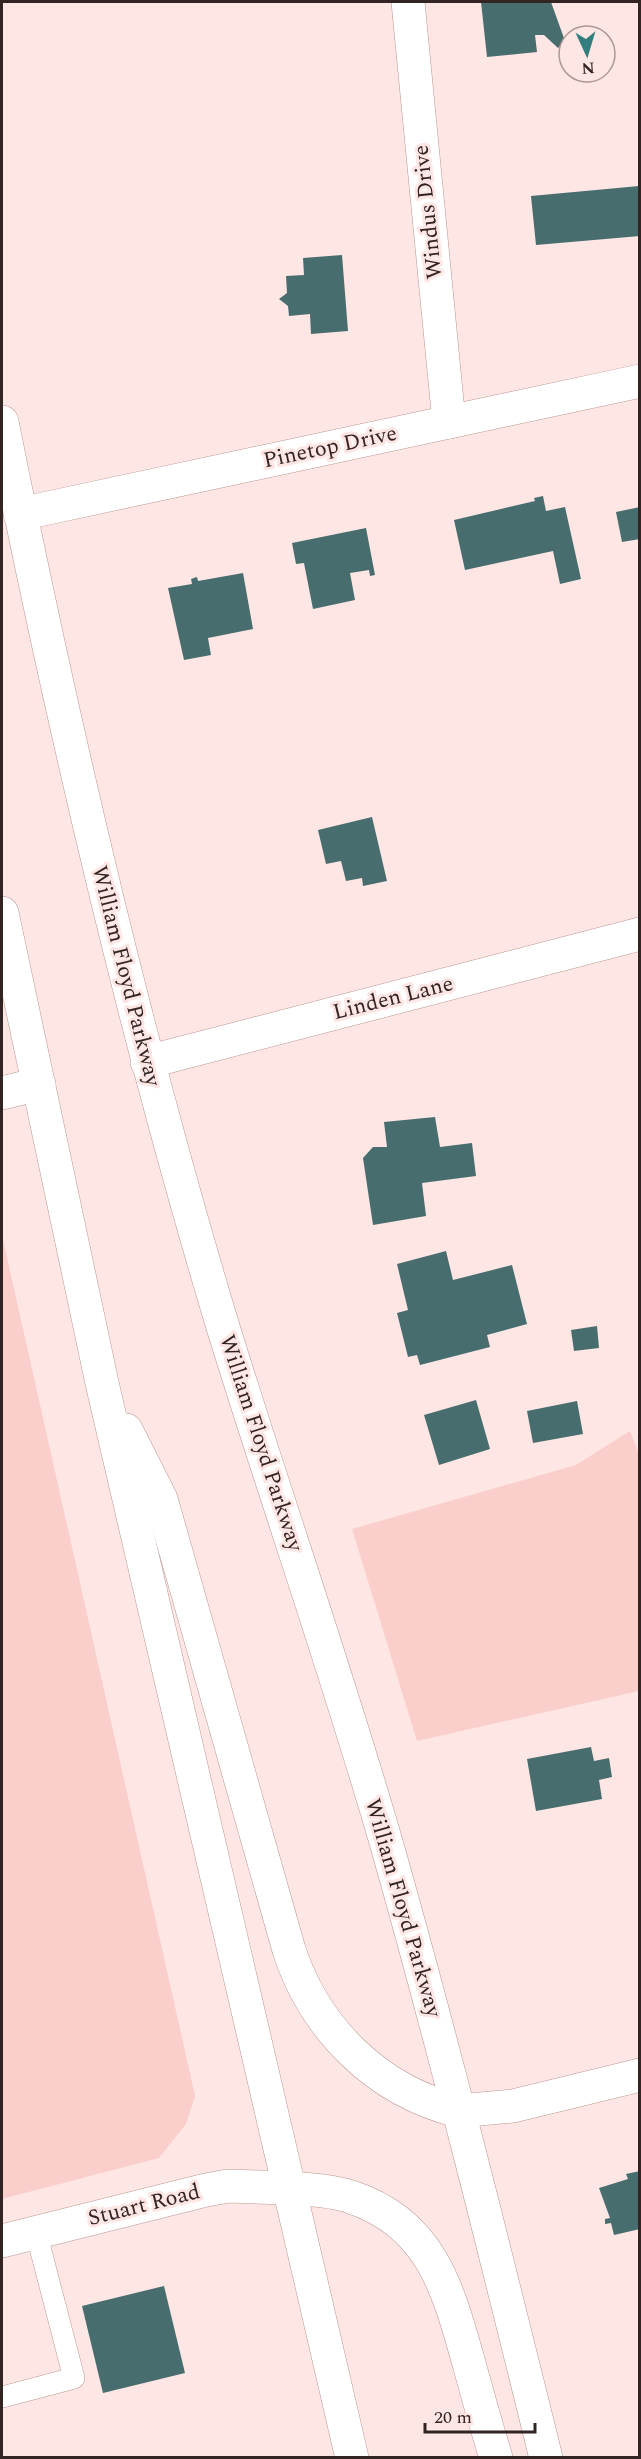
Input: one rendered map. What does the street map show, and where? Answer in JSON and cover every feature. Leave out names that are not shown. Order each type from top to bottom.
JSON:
[{"type":"main road","name":"Windus Drive","points":[[408,2],[448,422]]},
{"type":"main road","name":"Pinetop Drive","points":[[20,514],[639,381]]},
{"type":"main road","name":"William Floyd Parkway","points":[[2,422],[81,799],[147,1062],[223,1327],[365,1773],[459,2111],[546,2457]]},
{"type":"main road","points":[[2,913],[102,1383],[352,2457]]},
{"type":"main road","name":"Linden Lane","points":[[147,1062],[639,934]]},
{"type":"main road","points":[[2,1093],[39,1084]]},
{"type":"main road","points":[[102,1383],[161,1499],[289,1950],[306,1995],[335,2036],[363,2062],[419,2097],[459,2111],[513,2106],[639,2075]]},
{"type":"main road","name":"Stuart Road","points":[[2,2241],[228,2186],[328,2192],[369,2204],[403,2227],[433,2261],[451,2299],[496,2457]]},
{"type":"lane","points":[[2,2397],[74,2378],[36,2232]]},
{"type":"shaded area","points":[[2,1235],[195,2096],[186,2124],[159,2158],[2,2199]]},
{"type":"shaded area","points":[[630,1431],[640,1457],[639,1691],[417,1741],[352,1529],[576,1465]]},
{"type":"building","points":[[481,2],[551,2],[559,24],[557,24],[557,47],[544,35],[535,35],[537,52],[487,57]]},
{"type":"building","points":[[639,186],[640,236],[536,245],[531,196]]},
{"type":"building","points":[[342,255],[348,331],[311,334],[310,314],[289,316],[288,306],[279,299],[287,293],[286,276],[304,275],[303,258]]},
{"type":"building","points":[[543,496],[546,511],[565,507],[581,579],[560,584],[553,551],[465,570],[454,520],[535,501],[534,498]]},
{"type":"building","points":[[640,507],[640,539],[622,542],[616,512]]},
{"type":"building","points":[[366,528],[375,575],[370,576],[369,570],[350,573],[355,600],[313,609],[304,563],[296,564],[292,543]]},
{"type":"building","points":[[243,573],[253,629],[208,638],[211,655],[184,660],[168,588],[192,584],[191,579],[197,577],[198,581]]},
{"type":"building","points":[[372,817],[387,881],[363,886],[362,878],[346,881],[341,861],[326,864],[318,830]]},
{"type":"building","points":[[435,1117],[440,1147],[472,1143],[476,1176],[422,1183],[426,1216],[373,1225],[363,1158],[373,1147],[387,1147],[384,1122]]},
{"type":"building","points":[[446,1251],[453,1280],[512,1265],[527,1324],[487,1335],[490,1347],[420,1365],[417,1355],[408,1357],[397,1313],[408,1310],[397,1264]]},
{"type":"building","points":[[597,1326],[599,1348],[574,1351],[571,1330]]},
{"type":"building","points":[[476,1400],[490,1449],[439,1465],[424,1415]]},
{"type":"building","points":[[577,1401],[583,1434],[533,1443],[527,1411]]},
{"type":"building","points":[[591,1747],[594,1761],[609,1758],[612,1777],[599,1780],[602,1799],[536,1811],[527,1759]]},
{"type":"building","points":[[640,2171],[640,2229],[614,2235],[611,2223],[605,2224],[605,2219],[610,2218],[599,2188],[628,2179],[626,2174]]},
{"type":"building","points":[[164,2286],[185,2373],[103,2393],[82,2306]]}]
